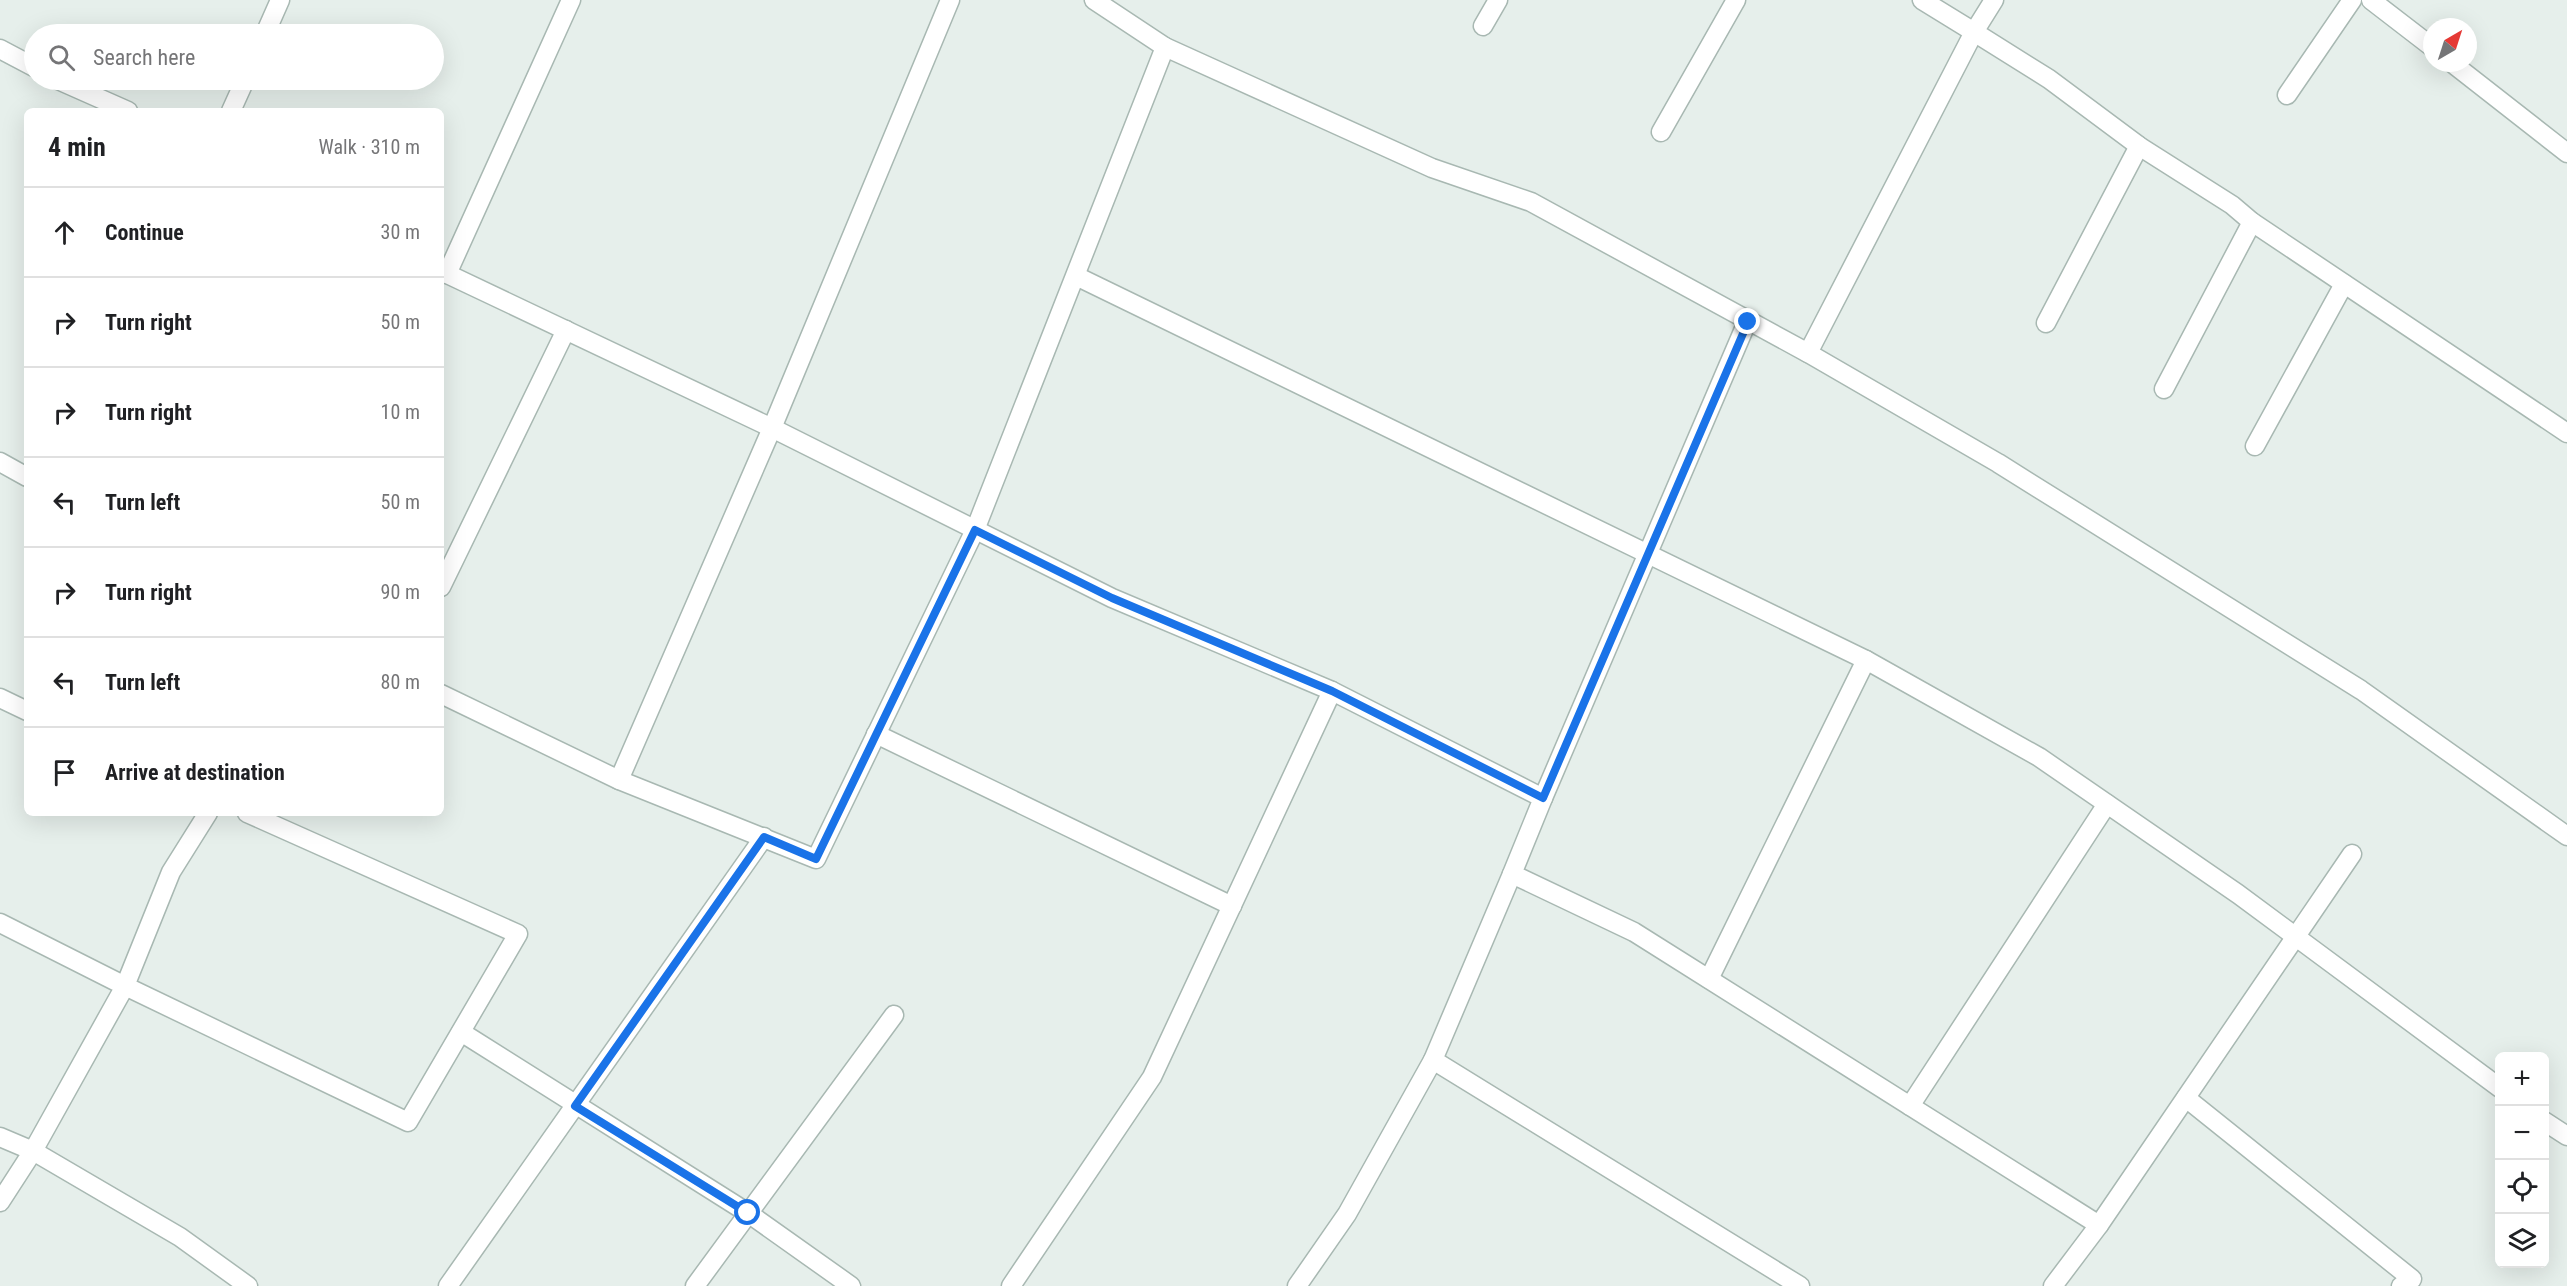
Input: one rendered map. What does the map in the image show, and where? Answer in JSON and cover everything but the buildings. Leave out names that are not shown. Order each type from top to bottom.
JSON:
[{"type":"street","points":[[269,24],[280,0]]},
{"type":"street","points":[[571,0],[444,273],[772,428],[1112,598],[1332,691],[1543,798]]},
{"type":"street","points":[[619,780],[772,428],[950,0]]},
{"type":"street","points":[[1094,0],[1166,47],[1432,168],[1532,202],[1808,353],[1998,464],[2361,690],[2567,836]]},
{"type":"street","points":[[1483,26],[1498,0]]},
{"type":"street","points":[[1661,132],[1736,0]]},
{"type":"street","points":[[1922,0],[2049,79],[2139,146],[2232,205],[2252,222],[2567,434]]},
{"type":"street","points":[[1808,353],[1974,32],[1994,0]]},
{"type":"street","points":[[2287,95],[2352,0]]},
{"type":"street","points":[[2372,0],[2423,40]]},
{"type":"street","points":[[444,695],[619,780],[816,859],[975,530],[1166,47]]},
{"type":"street","points":[[0,49],[24,62]]},
{"type":"street","points":[[2464,72],[2567,153]]},
{"type":"street","points":[[81,90],[121,108]]},
{"type":"street","points":[[232,108],[240,90]]},
{"type":"street","points":[[2046,323],[2139,146]]},
{"type":"street","points":[[2164,389],[2252,222]]},
{"type":"street","points":[[1076,276],[1866,660],[2039,757],[2296,936],[2495,1085]]},
{"type":"street","points":[[2255,446],[2344,284]]},
{"type":"street","points":[[1297,1286],[1347,1214],[1433,1060],[1748,322]]},
{"type":"street","points":[[444,581],[566,330]]},
{"type":"street","points":[[0,462],[24,475]]},
{"type":"street","points":[[1709,979],[1866,660]]},
{"type":"street","points":[[1011,1286],[1152,1077],[1332,691]]},
{"type":"street","points":[[0,698],[24,710]]},
{"type":"street","points":[[876,734],[1232,906]]},
{"type":"street","points":[[1910,1106],[2107,804]]},
{"type":"street","points":[[0,1202],[33,1151],[125,986],[171,872],[206,816]]},
{"type":"street","points":[[0,923],[125,986],[408,1122],[518,934],[254,816]]},
{"type":"street","points":[[447,1286],[764,837]]},
{"type":"street","points":[[2053,1286],[2099,1225],[2352,854]]},
{"type":"street","points":[[1512,874],[1634,932],[2099,1225]]},
{"type":"street","points":[[694,1286],[894,1015]]},
{"type":"street","points":[[461,1032],[748,1213],[851,1286]]},
{"type":"street","points":[[1433,1060],[1800,1286]]},
{"type":"street","points":[[2186,1098],[2412,1284]]},
{"type":"street","points":[[2549,1124],[2567,1136]]},
{"type":"street","points":[[0,1137],[33,1151],[180,1237],[248,1286]]},
{"type":"route","points":[[748,1213],[575,1106],[764,837],[816,859],[975,530],[1112,598],[1332,691],[1543,798],[1748,322]]}]
